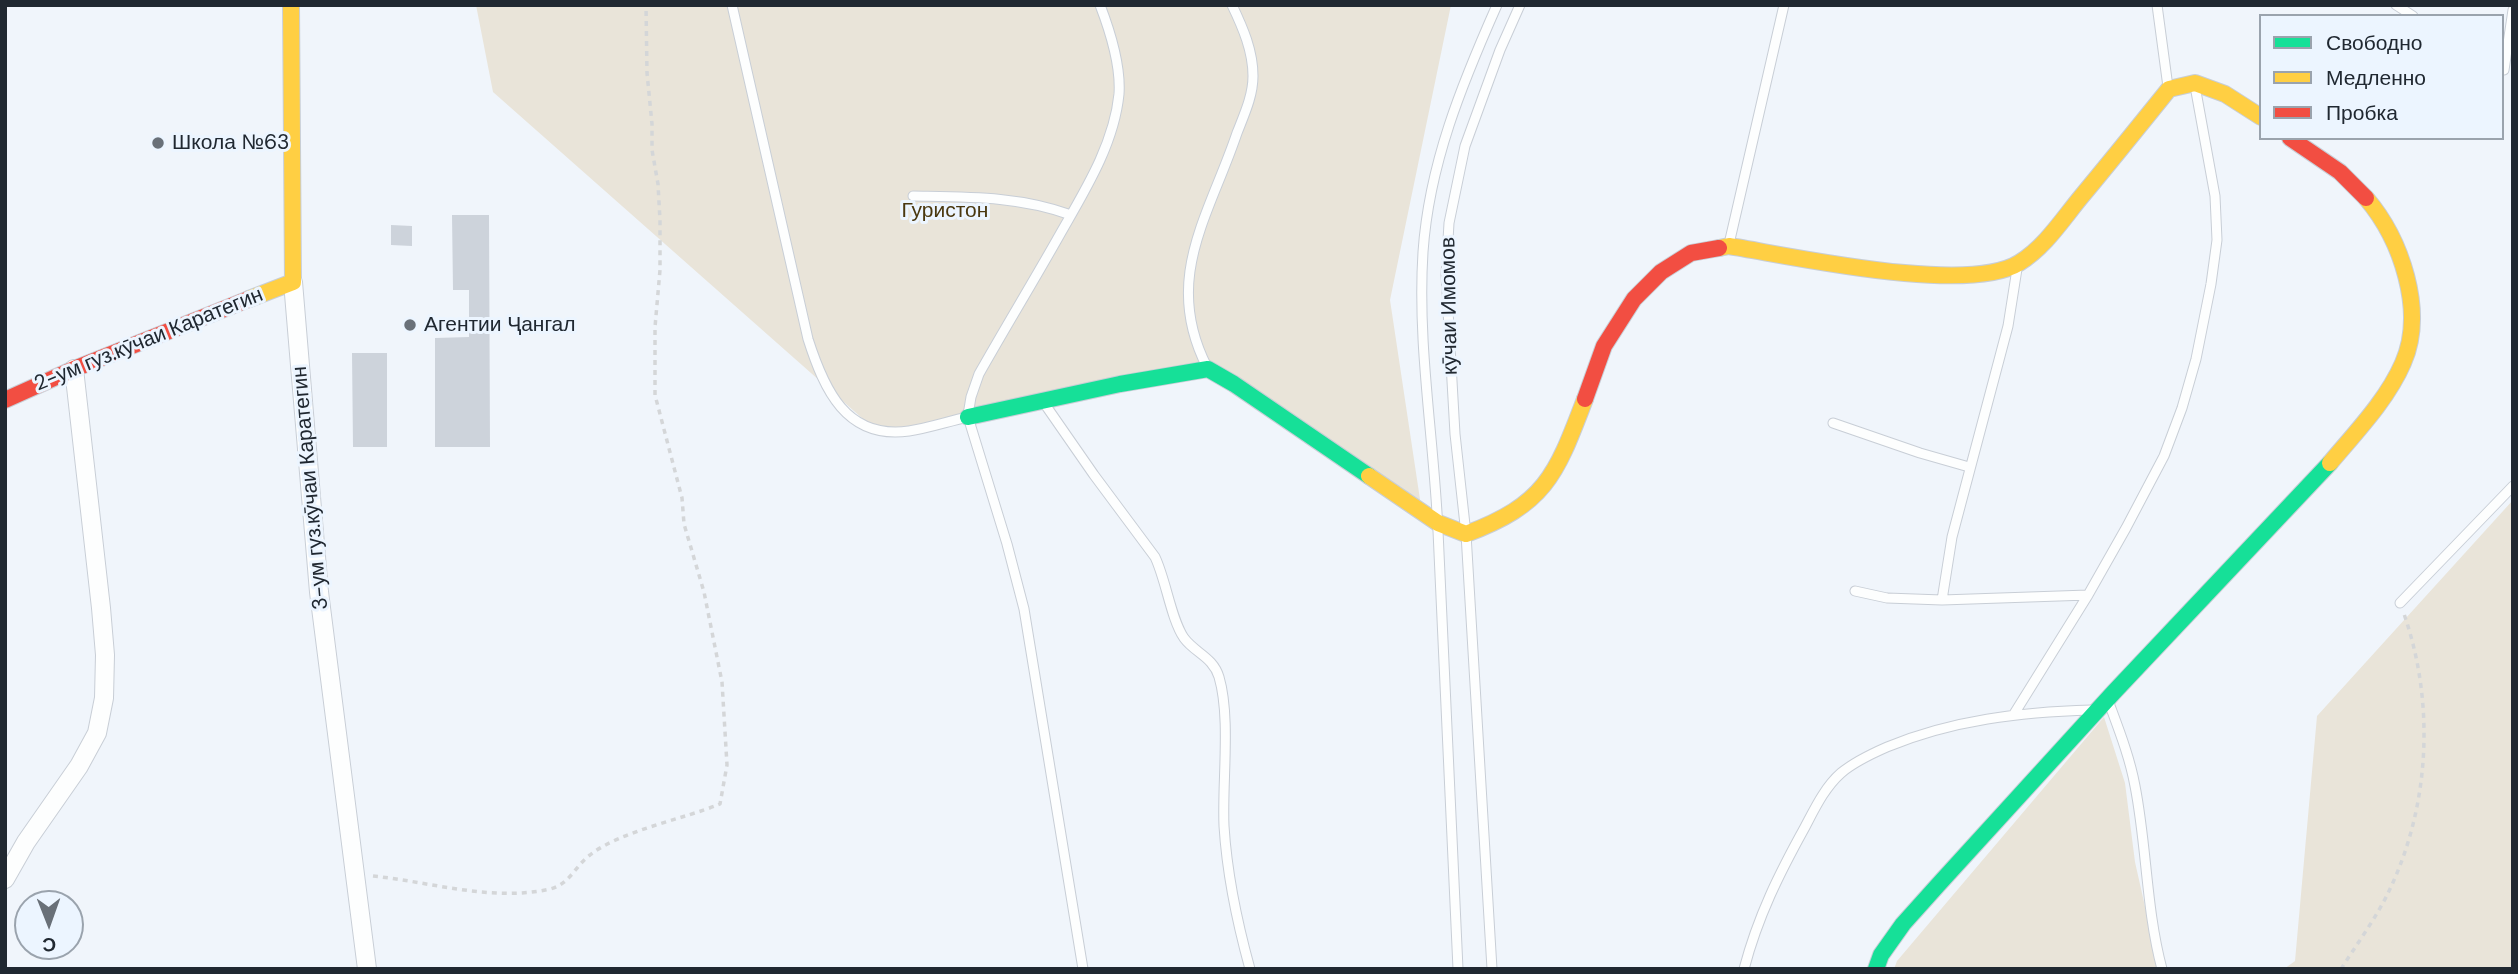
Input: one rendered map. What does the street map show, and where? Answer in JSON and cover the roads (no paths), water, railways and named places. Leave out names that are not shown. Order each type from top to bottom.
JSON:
[{"type":"street","name":"3-ум гуз.кӯчаи Каратегин","points":[[291,5],[293,282],[319,592],[367,969]]},
{"type":"street","points":[[968,417],[1208,369],[1438,523],[1466,534],[1498,522],[1527,504],[1548,481],[1565,452],[1604,346],[1634,299],[1661,272],[1691,253],[1729,246],[1892,272],[1954,276],[1990,274],[2018,264],[2044,243],[2169,89],[2195,83],[2225,94],[2259,116]]},
{"type":"street","points":[[1876,969],[1881,955],[1903,924],[2102,704],[2348,444],[2395,380],[2408,349],[2412,314],[2408,278],[2392,238],[2375,208],[2354,184],[2293,140]]},
{"type":"street","name":"2-ум гуз.кӯчаи Каратегин","points":[[5,400],[74,369],[293,282]]},
{"type":"street","points":[[5,878],[26,842],[79,766],[97,733],[104,698],[105,655],[101,608],[74,369]]},
{"type":"lane","points":[[732,5],[808,339],[821,379],[836,402],[855,421],[882,432],[909,431],[968,417]]},
{"type":"lane","points":[[1083,969],[1024,609],[992,491],[968,417],[979,374],[1071,215],[1094,172],[1112,128],[1119,92],[1115,57],[1100,5]]},
{"type":"lane","points":[[1208,369],[1189,319],[1188,282],[1190,264],[1203,222],[1235,140],[1252,86],[1249,43],[1232,5]]},
{"type":"lane","name":"кӯчаи Имомов","points":[[1458,969],[1438,523],[1423,329],[1424,249],[1437,168],[1452,112],[1497,5]]},
{"type":"lane","name":"кӯчаи Имомов","points":[[1492,969],[1466,534],[1447,324],[1446,275],[1448,223],[1458,172],[1474,120],[1520,5]]},
{"type":"lane","points":[[1729,246],[1784,5]]},
{"type":"lane","points":[[2157,5],[2169,89]]},
{"type":"lane","points":[[2504,64],[2513,10]]},
{"type":"lane","points":[[2014,714],[2088,595],[2164,456],[2182,408],[2196,359],[2211,284],[2217,219],[2195,83]]},
{"type":"lane","points":[[913,196],[1015,200],[1044,205],[1071,215]]},
{"type":"lane","points":[[1942,600],[1952,537],[2008,326],[2018,264]]},
{"type":"lane","points":[[1043,401],[1154,557],[1186,640],[1210,659],[1218,673],[1224,721],[1224,827],[1236,914],[1250,969]]},
{"type":"lane","points":[[1833,423],[1969,467]]},
{"type":"lane","points":[[2400,603],[2513,486]]},
{"type":"lane","points":[[1855,591],[1887,598],[1942,600],[2088,595]]},
{"type":"lane","points":[[1744,969],[1755,928],[1777,879],[1824,793],[1840,774],[1859,761],[1905,740],[1955,724],[2102,704],[2125,748],[2135,785],[2152,924],[2162,969]]},
{"type":"place","name":"Школа №63","points":[[158,143]]},
{"type":"place","name":"Агентии Ҷангал","points":[[410,325]]},
{"type":"park label","name":"Гуристон","points":[[945,211]]}]
